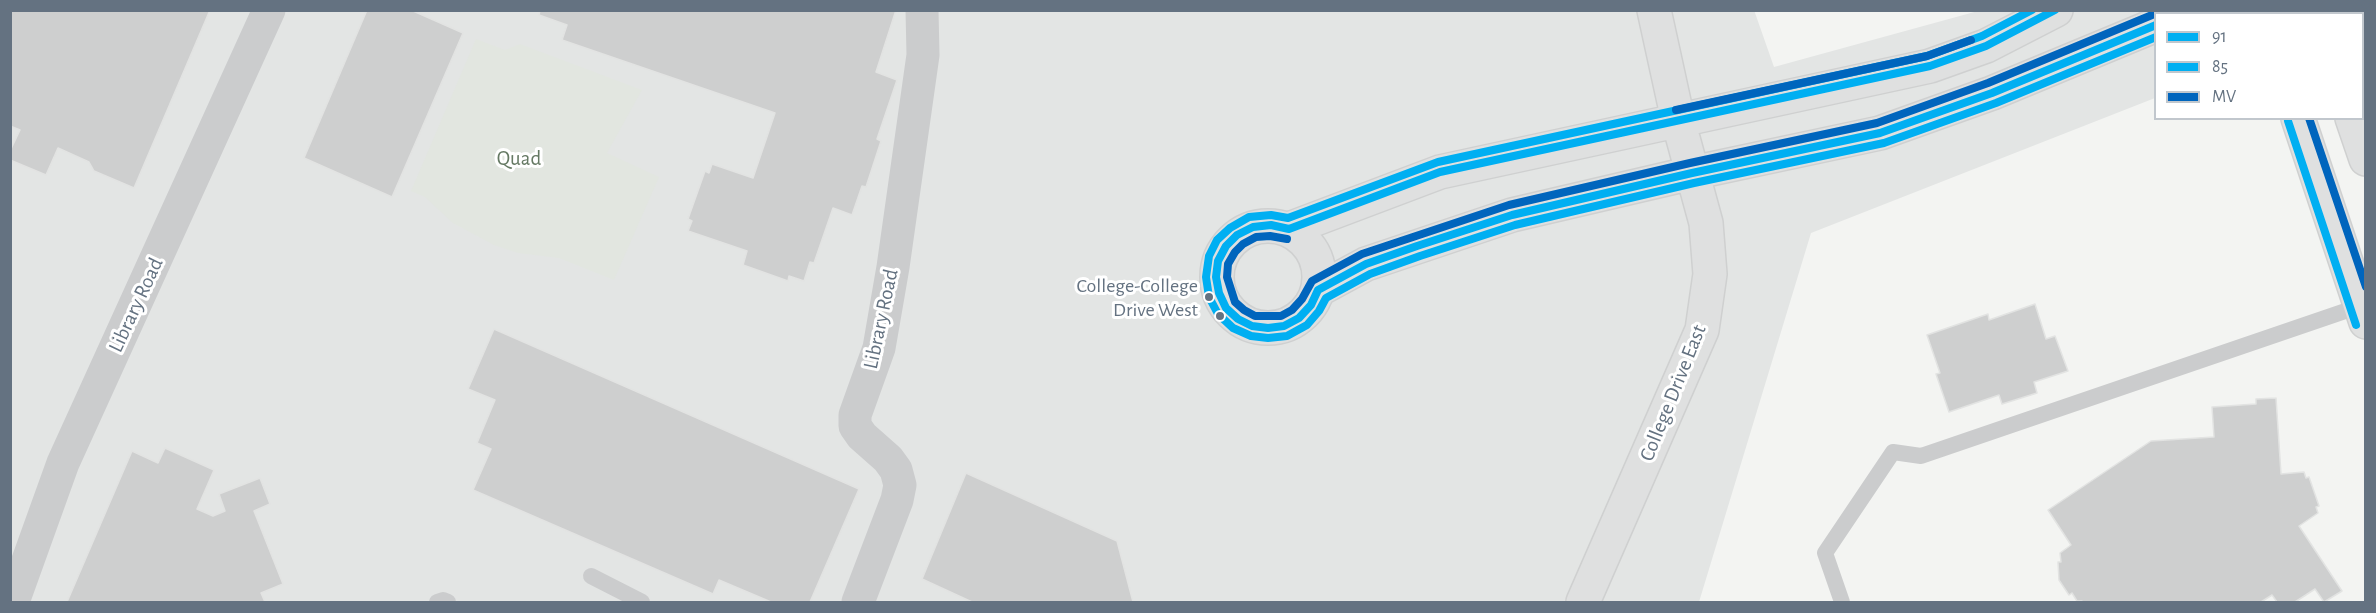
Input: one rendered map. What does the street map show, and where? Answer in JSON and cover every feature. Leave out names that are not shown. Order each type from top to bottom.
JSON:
[{"type":"street","name":"Library Road","points":[[13,603],[63,463],[269,10]]},
{"type":"street","name":"Library Road","points":[[858,603],[897,500],[900,485],[896,470],[888,459],[862,436],[855,426],[855,416],[879,348],[893,267],[923,55],[922,10]]},
{"type":"street","name":"College Drive East","points":[[1583,603],[1702,330],[1710,274],[1706,223],[1678,120],[1654,10]]},
{"type":"street","points":[[1289,229],[1440,172],[1930,66],[1986,46],[2056,10]]},
{"type":"street","points":[[1318,290],[1366,264],[1512,214],[1880,133],[1992,93],[2154,26]]},
{"type":"street","points":[[2299,120],[2363,314]]},
{"type":"street","points":[[2353,120],[2366,159]]},
{"type":"street","points":[[1271,225],[1289,229],[1300,237],[1313,255],[1319,275],[1318,290],[1311,305],[1299,318],[1284,326],[1268,328],[1252,326],[1238,319],[1226,308],[1219,293],[1216,277],[1218,261],[1226,246],[1237,235],[1253,227],[1271,225]]},
{"type":"lane","points":[[1842,603],[1826,553],[1893,452],[1921,456],[2363,314]]},
{"type":"lane","points":[[591,576],[642,603]]},
{"type":"lane","points":[[437,603],[443,600],[448,603]]},
{"type":"shaded area","points":[[1754,10],[1774,67],[1978,11],[2214,10],[2215,12],[2154,12],[2154,98],[1811,233],[1699,602],[11,602],[10,11]]},
{"type":"green space","name":"Quad","points":[[476,39],[505,50],[520,44],[642,90],[607,153],[659,177],[614,280],[559,258],[518,253],[494,245],[453,223],[425,197],[411,191]]},
{"type":"building","points":[[10,10],[210,10],[134,188],[94,171],[89,162],[58,148],[46,175],[10,160],[10,151],[20,130],[10,126]]},
{"type":"building","points":[[367,10],[411,10],[463,33],[392,197],[304,158]]},
{"type":"building","points":[[540,10],[896,10],[876,72],[897,80],[877,139],[881,141],[866,187],[862,186],[852,215],[833,208],[814,263],[810,262],[804,281],[789,276],[788,281],[743,265],[747,251],[688,231],[692,221],[688,219],[705,171],[709,173],[712,164],[753,178],[775,113],[562,40],[567,25],[539,15]]},
{"type":"building","points":[[2035,304],[2046,339],[2055,336],[2068,371],[2034,382],[2037,393],[2002,404],[1999,395],[1949,412],[1936,374],[1940,373],[1927,335],[1988,314],[1989,320]]},
{"type":"building","points":[[494,329],[859,489],[810,602],[771,602],[719,580],[713,594],[473,490],[491,449],[477,443],[495,400],[468,389]]},
{"type":"building","points":[[2276,398],[2281,474],[2304,472],[2306,478],[2309,477],[2319,506],[2316,507],[2318,513],[2299,526],[2342,591],[2324,602],[2315,589],[2295,602],[2277,602],[2272,595],[2261,602],[2082,602],[2077,601],[2072,593],[2069,595],[2059,580],[2058,562],[2061,562],[2060,553],[2071,545],[2048,510],[2151,441],[2214,437],[2212,407],[2256,404],[2256,399]]},
{"type":"building","points":[[165,448],[214,470],[197,509],[213,516],[225,511],[219,494],[260,478],[270,504],[254,511],[283,584],[261,593],[265,602],[67,602],[132,451],[158,463]]},
{"type":"building","points":[[966,473],[1117,541],[1133,602],[972,602],[922,579]]},
{"type":"transit line","name":"85","points":[[2032,10],[1982,36],[1927,56],[1438,162],[1288,218],[1271,215],[1249,217],[1230,228],[1217,240],[1209,256],[1206,277],[1209,297],[1218,314],[1233,328],[1251,336],[1268,338],[1287,336],[1307,325],[1326,298],[1370,274],[1420,256],[1515,225],[1694,183],[1884,143],[1996,103],[2154,38]]},
{"type":"transit line","name":"91","points":[[2055,10],[1986,46],[1930,66],[1440,172],[1289,229],[1271,225],[1253,227],[1237,235],[1226,246],[1218,261],[1216,277],[1219,293],[1226,308],[1238,319],[1252,326],[1268,328],[1284,326],[1299,318],[1311,305],[1318,290],[1366,264],[1417,246],[1512,215],[1692,173],[1880,133],[1992,93],[2154,26]]},
{"type":"transit line","name":"MV","points":[[1287,239],[1270,236],[1256,237],[1243,244],[1228,264],[1227,277],[1235,302],[1255,316],[1281,316],[1292,310],[1302,299],[1312,281],[1362,254],[1509,205],[1877,123],[1988,83],[2152,15]]},
{"type":"transit line","name":"MV","points":[[1676,110],[1927,56],[1971,40]]},
{"type":"transit line","name":"MV","points":[[2310,120],[2366,287]]},
{"type":"transit line","name":"85","points":[[2288,121],[2356,325]]},
{"type":"place","name":"College-College Drive West","points":[[1209,297]]}]
